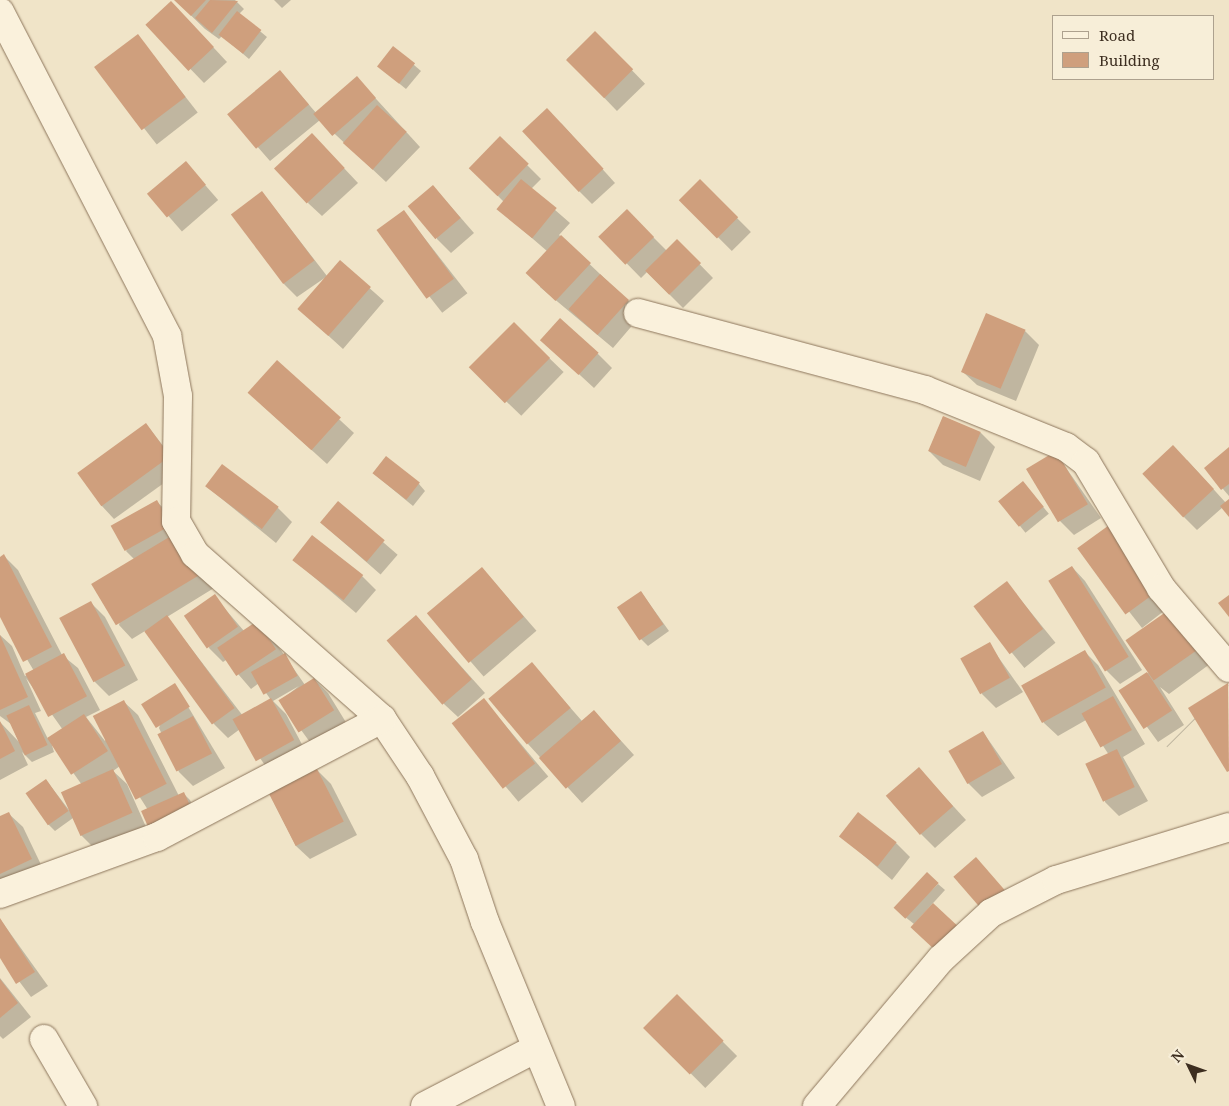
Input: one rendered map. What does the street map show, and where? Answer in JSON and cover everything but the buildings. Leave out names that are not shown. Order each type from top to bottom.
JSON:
[{"type":"street","points":[[0,12],[167,336],[178,396],[176,521],[195,554],[382,719],[420,776],[464,859],[535,1049],[561,1106]]},
{"type":"street","points":[[638,313],[925,390],[1066,447],[1086,462],[1161,588],[1229,668]]},
{"type":"street","points":[[0,894],[157,837],[382,719]]},
{"type":"street","points":[[817,1106],[941,959],[991,913],[1056,880],[1229,827]]},
{"type":"street","points":[[44,1039],[82,1106]]},
{"type":"street","points":[[425,1106],[535,1049]]}]
